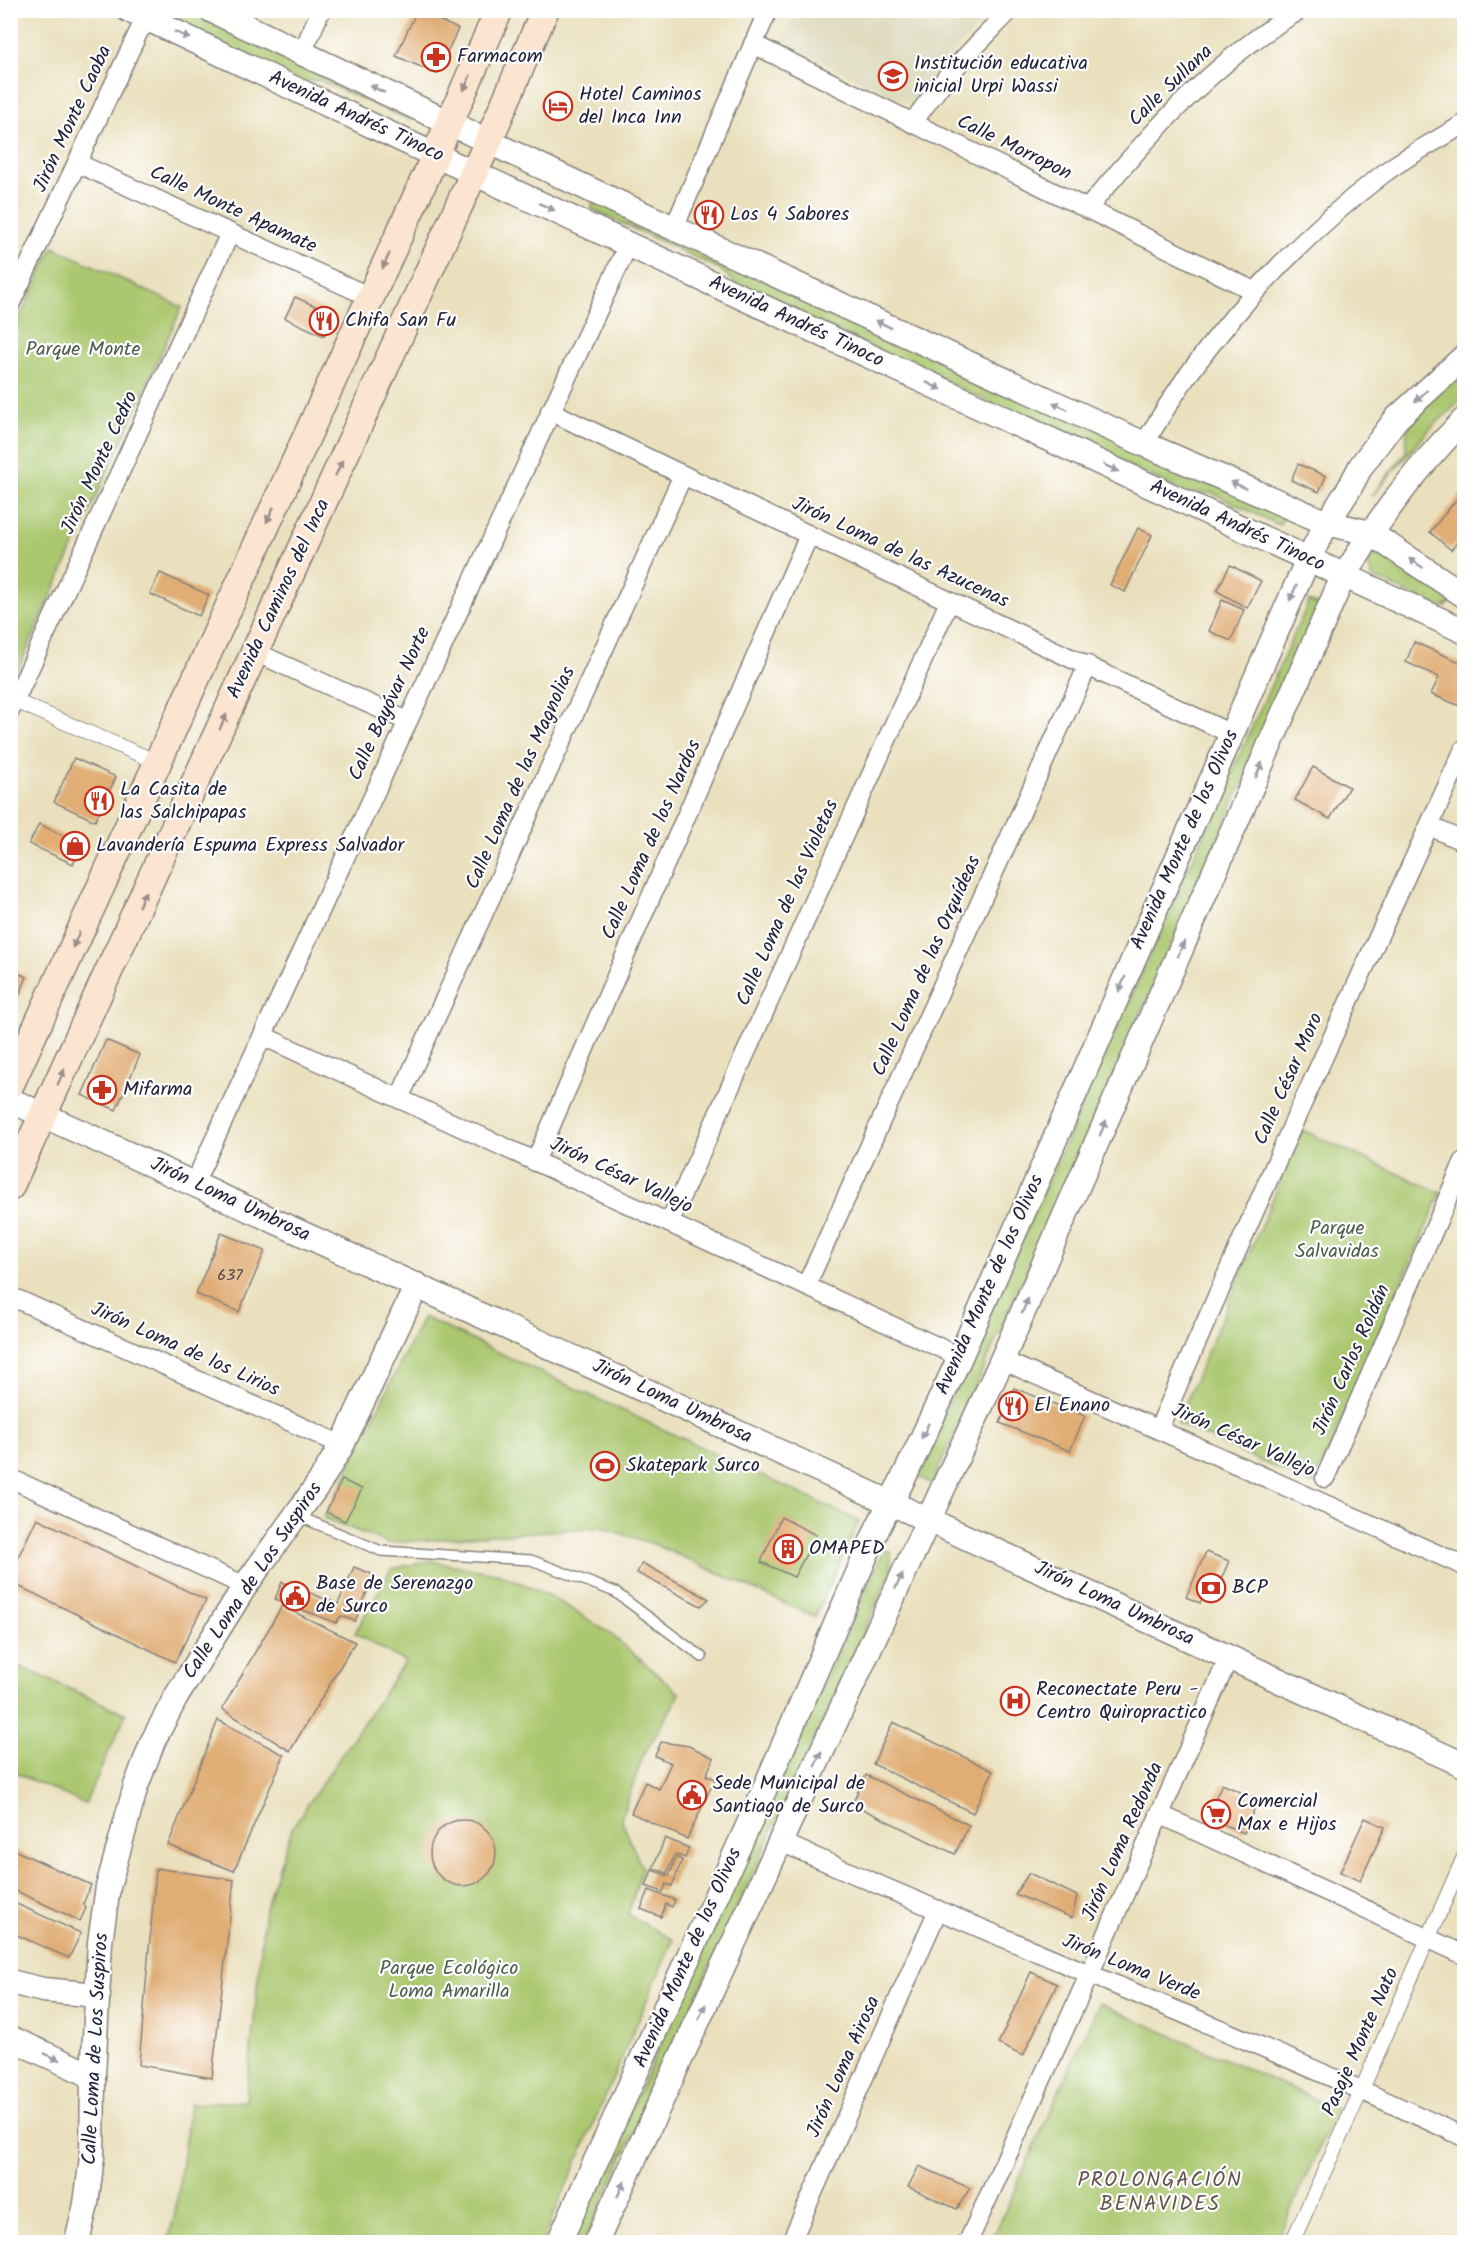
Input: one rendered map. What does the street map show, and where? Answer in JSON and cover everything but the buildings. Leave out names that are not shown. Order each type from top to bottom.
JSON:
[{"type":"main road","points":[[10,1085],[499,10]]},
{"type":"main road","name":"Avenida Caminos del Inca","points":[[10,1187],[488,142],[545,10]]},
{"type":"street","name":"Avenida Andrés Tinoco","points":[[212,10],[449,124],[1144,444],[1327,523],[1370,533],[1464,595]]},
{"type":"street","points":[[302,53],[321,10]]},
{"type":"street","points":[[674,228],[768,10]]},
{"type":"street","points":[[912,123],[949,74],[1010,10]]},
{"type":"street","name":"Calle Sullana","points":[[1088,209],[1136,151],[1196,90],[1237,54],[1300,10]]},
{"type":"street","name":"Avenida Andrés Tinoco","points":[[139,15],[628,245],[1464,631]]},
{"type":"street","name":"Jirón Monte Caoba","points":[[10,304],[139,31],[139,15]]},
{"type":"street","name":"Calle Morropon","points":[[753,44],[1254,291]]},
{"type":"street","points":[[1144,444],[1187,376],[1254,291],[1311,233],[1385,172],[1464,124]]},
{"type":"street","name":"Calle Monte Apamate","points":[[77,163],[370,297]]},
{"type":"street","name":"Jirón Monte Cedro","points":[[12,703],[230,233]]},
{"type":"street","name":"Calle Bayóvar Norte","points":[[194,1184],[628,245]]},
{"type":"street","name":"Avenida Monte de los Olivos","points":[[559,2242],[762,1795],[878,1527],[960,1357],[1308,559],[1360,466],[1396,419],[1464,357]]},
{"type":"street","name":"Jirón Loma de las Azucenas","points":[[550,411],[1231,734]]},
{"type":"street","name":"Avenida Monte de los Olivos","points":[[596,2242],[1002,1360],[1345,575],[1370,533],[1435,449],[1464,420]]},
{"type":"street","name":"Calle Loma de las Magnolias","points":[[399,1099],[682,475]]},
{"type":"street","name":"Calle Loma de los Nardos","points":[[536,1162],[809,535]]},
{"type":"street","name":"Calle Loma de las Violetas","points":[[669,1223],[949,602]]},
{"type":"street","points":[[255,652],[407,721]]},
{"type":"street","name":"Calle Loma de las Orquídeas","points":[[806,1286],[1088,665]]},
{"type":"street","points":[[12,703],[157,762]]},
{"type":"street","name":"Calle César Moro","points":[[1159,1428],[1293,1124],[1464,750]]},
{"type":"street","points":[[1430,826],[1464,842]]},
{"type":"street","name":"Jirón César Vallejo","points":[[263,1036],[960,1357]]},
{"type":"street","name":"Jirón Loma Umbrosa","points":[[10,1100],[1464,1765]]},
{"type":"street","name":"Jirón Carlos Roldán","points":[[1324,1478],[1464,1161]]},
{"type":"street","name":"Calle Loma de Los Suspiros","points":[[78,2242],[92,2157],[99,1942],[108,1887],[136,1786],[153,1741],[244,1586],[296,1515],[342,1445],[417,1285]]},
{"type":"street","name":"Jirón Loma de los Lirios","points":[[10,1296],[342,1445]]},
{"type":"street","name":"Jirón César Vallejo","points":[[1002,1360],[1159,1428],[1464,1566]]},
{"type":"street","points":[[10,1478],[244,1586]]},
{"type":"street","name":"Jirón Loma Redonda","points":[[969,2242],[1228,1657]]},
{"type":"street","points":[[1159,1814],[1464,1955]]},
{"type":"street","name":"Jirón Loma Verde","points":[[781,1842],[1089,1975],[1362,2089],[1464,2137]]},
{"type":"street","name":"Pasaje Monte Nato","points":[[1292,2242],[1464,1857]]},
{"type":"street","name":"Jirón Loma Airosa","points":[[791,2242],[938,1910]]},
{"type":"street","points":[[10,1982],[43,1990],[98,1995]]},
{"type":"street","points":[[10,2038],[93,2076]]},
{"type":"lane","points":[[296,1515],[381,1551],[531,1560],[615,1592],[702,1657]]},
{"type":"shaded area","name":"Institución educativa inicial Urpi Wassi","points":[[795,10],[992,11],[958,47],[911,104],[781,43]]},
{"type":"green space","points":[[130,11],[203,11],[414,111],[410,120],[319,80],[289,83]]},
{"type":"green space","points":[[595,198],[1286,515],[1279,525],[1212,493],[1187,493],[738,286],[720,269],[591,209]]},
{"type":"green space","name":"Parque Monte","points":[[53,247],[182,307],[11,685],[11,336]]},
{"type":"green space","points":[[1464,374],[1464,398],[1430,429],[1371,497],[1406,452],[1407,429],[1433,398]]},
{"type":"green space","points":[[1380,554],[1452,600],[1446,607],[1435,606],[1371,576],[1368,560]]},
{"type":"green space","points":[[1309,601],[1321,606],[932,1484],[916,1475]]},
{"type":"green space","name":"Parque Salvavidas","points":[[1302,1130],[1441,1193],[1313,1485],[1177,1423]]},
{"type":"green space","points":[[423,1317],[859,1521],[815,1617],[656,1545],[601,1527],[388,1543],[324,1518]]},
{"type":"green space","points":[[884,1550],[891,1552],[891,1572],[584,2242],[571,2242]]},
{"type":"green space","name":"Parque Ecológico Loma Amarilla","points":[[431,1561],[500,1574],[552,1597],[608,1632],[680,1694],[643,1756],[621,1819],[642,1868],[628,1915],[673,1940],[542,2242],[167,2242],[175,2214],[190,2104],[246,2101],[265,1908],[293,1826],[405,1662],[355,1633],[391,1569]]},
{"type":"green space","points":[[12,1663],[126,1714],[85,1804],[11,1771]]},
{"type":"green space","points":[[1099,2003],[1337,2109],[1276,2242],[991,2242]]},
{"type":"place","name":"Farmacom","points":[[436,57]]},
{"type":"place","name":"Institución educativa inicial Urpi Wassi","points":[[893,76]]},
{"type":"place","name":"Hotel Caminos del Inca Inn","points":[[558,106]]},
{"type":"place","name":"Los 4 Sabores","points":[[709,215]]},
{"type":"place","name":"Chifa San Fu","points":[[324,321]]},
{"type":"place","name":"La Casita de las Salchipapas","points":[[99,801]]},
{"type":"place","name":"Lavandería Espuma Express Salvador","points":[[75,846]]},
{"type":"place","name":"Mifarma","points":[[102,1090]]},
{"type":"place","name":"El Enano","points":[[1013,1406]]},
{"type":"place","name":"Skatepark Surco","points":[[605,1466]]},
{"type":"place","name":"OMAPED","points":[[788,1549]]},
{"type":"place","name":"BCP","points":[[1211,1588]]},
{"type":"place","name":"Base de Serenazgo de Surco","points":[[295,1596]]},
{"type":"place","name":"Reconectate Peru - Centro Quiropractico","points":[[1015,1701]]},
{"type":"place","name":"Sede Municipal de Santiago de Surco","points":[[692,1795]]},
{"type":"place","name":"Comercial Max e Hijos","points":[[1216,1814]]},
{"type":"district","name":"PROLONGACIÓN BENAVIDES","points":[[1160,2192]]}]
